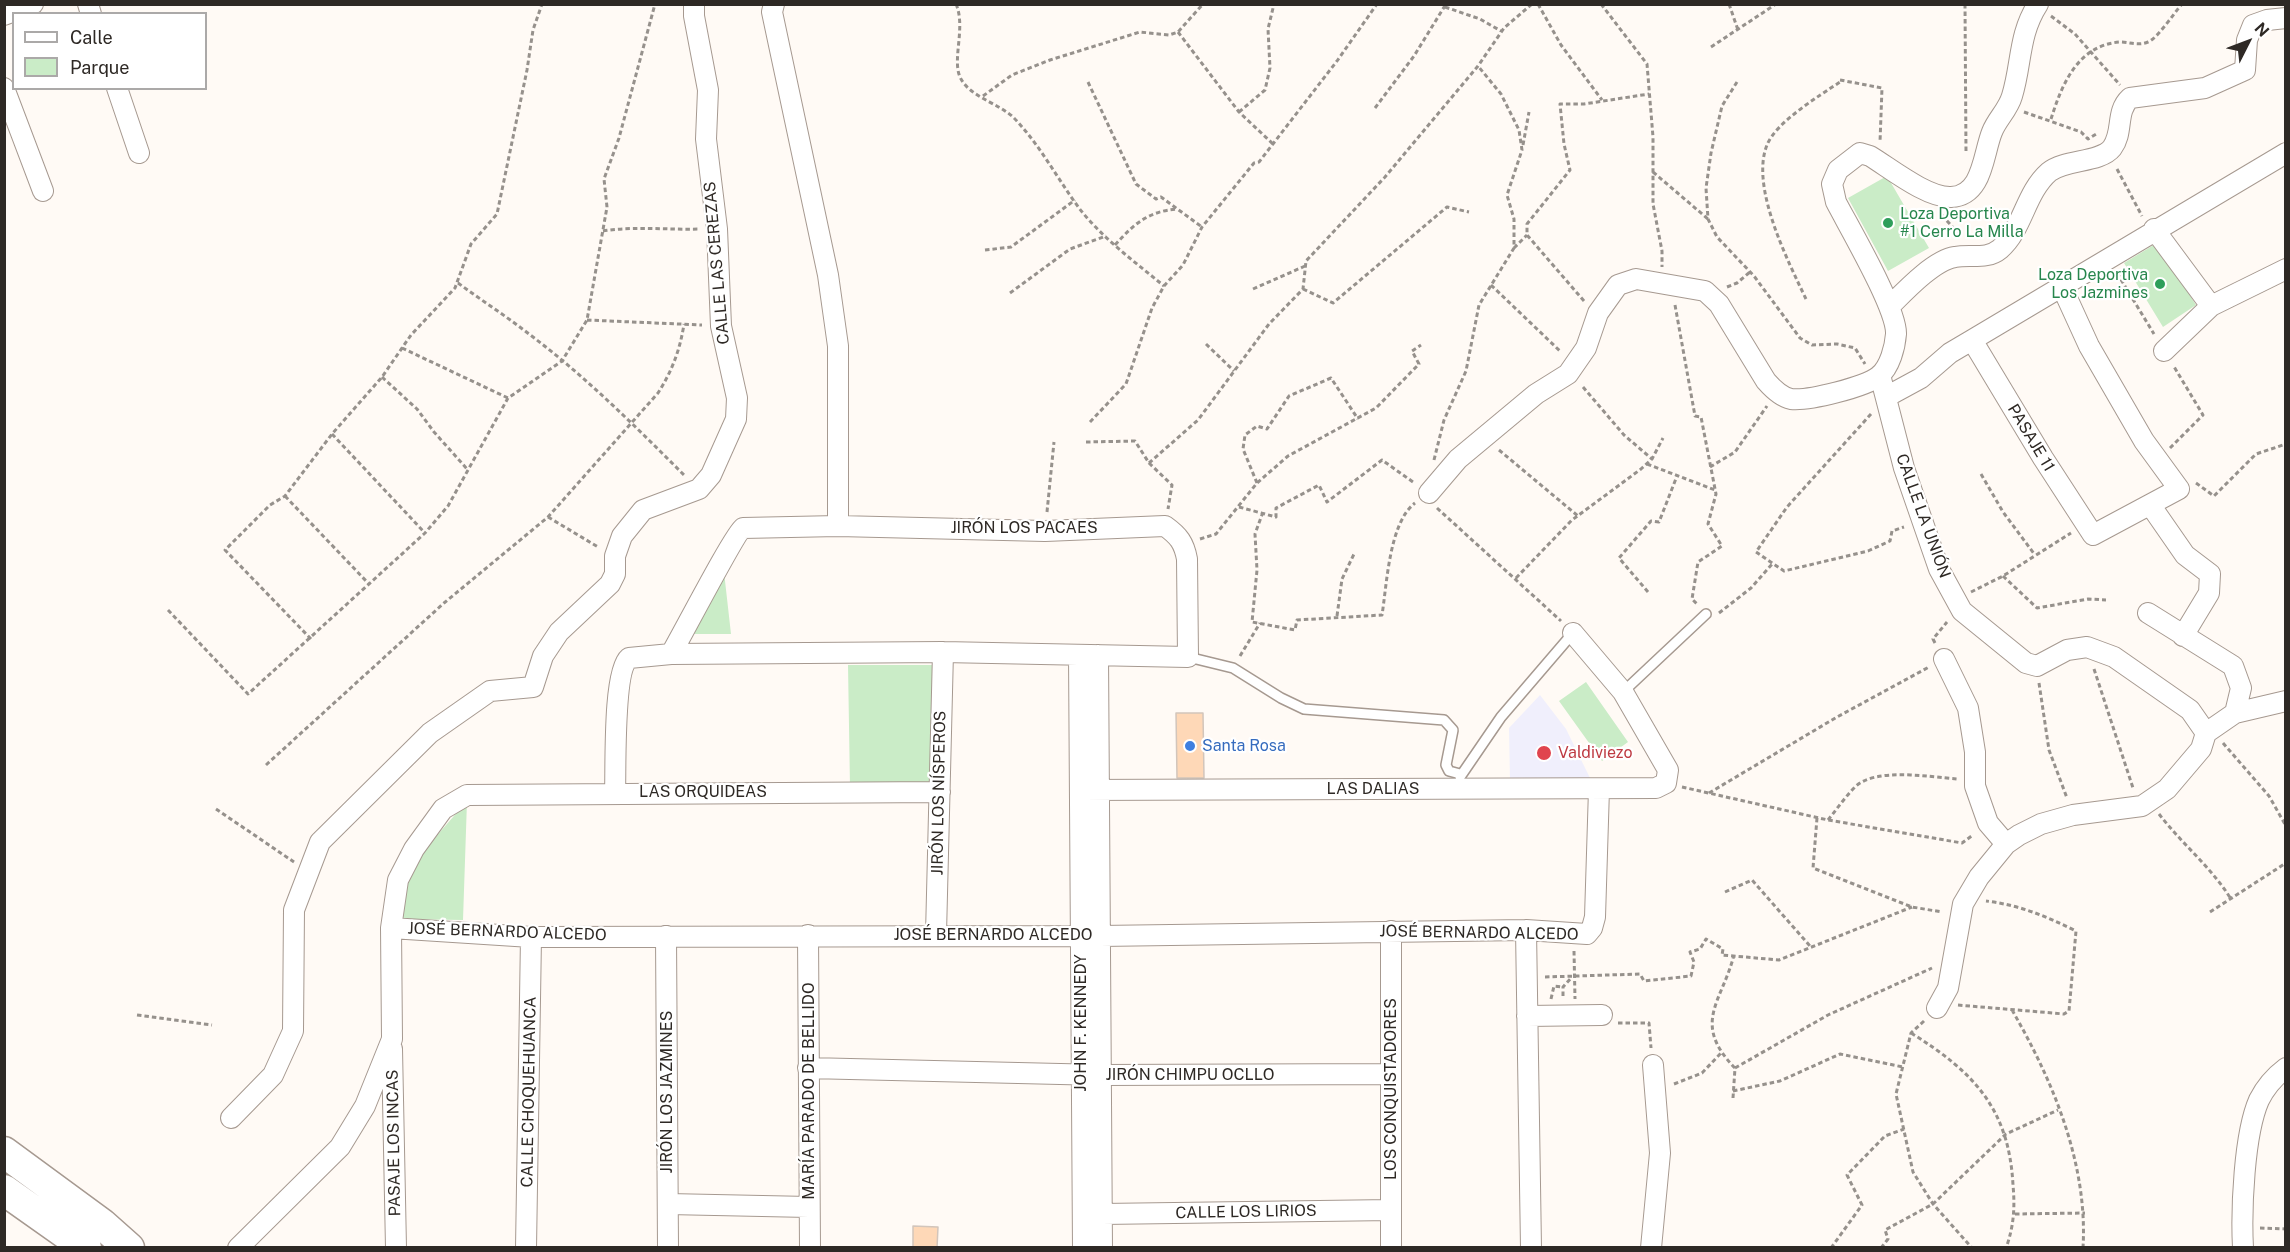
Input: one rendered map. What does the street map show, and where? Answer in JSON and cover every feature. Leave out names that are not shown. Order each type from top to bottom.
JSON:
[{"type":"main road","points":[[4,1152],[102,1224],[129,1248]]},
{"type":"main road","points":[[4,1190],[86,1248]]},
{"type":"street","points":[[4,15],[33,4]]},
{"type":"street","name":"CALLE LAS CEREZAS","points":[[694,4],[694,16],[708,90],[706,139],[717,229],[721,326],[736,398],[736,419],[711,475],[699,489]]},
{"type":"street","points":[[774,4],[772,12],[778,45],[828,274],[838,346],[838,526]]},
{"type":"street","points":[[1429,493],[1458,459],[1536,394],[1568,374],[1586,348],[1598,313],[1618,285],[1636,279],[1705,291],[1719,304],[1774,391],[1789,399],[1805,399],[1876,377],[1892,356],[1896,333],[1890,306],[1836,202],[1832,184],[1838,170],[1860,153],[1932,193],[1949,197],[1961,195],[1973,186],[1981,172],[1991,134],[2008,107],[2016,79],[2023,37],[2038,6]]},
{"type":"street","points":[[1890,306],[1941,262],[1954,257],[1978,257],[1998,251],[2010,236],[2035,188],[2049,173],[2059,166],[2108,152],[2112,148],[2123,105],[2130,98],[2205,88],[2245,70],[2247,40],[2253,25],[2266,20],[2286,18]]},
{"type":"street","points":[[4,88],[43,191]]},
{"type":"street","points":[[118,90],[139,153]]},
{"type":"street","points":[[1886,397],[1921,378],[1950,353],[2109,259],[2154,229],[2286,153]]},
{"type":"street","points":[[2154,229],[2211,306]]},
{"type":"street","points":[[2164,351],[2211,306],[2286,269]]},
{"type":"street","points":[[2062,287],[2089,346],[2144,441],[2179,489],[2151,506],[2089,530]]},
{"type":"street","name":"PASAJE 11","points":[[1972,340],[2089,530]]},
{"type":"street","name":"CALLE LA UNIÓN","points":[[1876,377],[1886,397],[1904,468],[1939,569],[1959,605],[2026,663],[2037,666]]},
{"type":"street","points":[[231,1118],[273,1075],[293,1031],[294,910],[320,842],[430,733],[490,691],[533,687],[543,656],[559,632],[610,585],[615,574],[615,556],[622,536],[644,510],[699,489]]},
{"type":"street","points":[[2151,506],[2185,555],[2210,574],[2209,593],[2182,636]]},
{"type":"street","name":"JIRÓN LOS PACAES","points":[[671,654],[723,563],[736,534],[743,528],[838,526],[1045,531],[1165,526]]},
{"type":"street","points":[[615,793],[617,709],[622,668],[629,658],[671,654],[943,651],[1188,657],[1187,559],[1184,544],[1165,526]]},
{"type":"street","points":[[2148,613],[2233,666],[2241,688],[2235,714]]},
{"type":"street","points":[[1573,633],[1623,692],[1668,770],[1666,783]]},
{"type":"street","points":[[2037,666],[2067,650],[2087,647],[2119,661],[2190,710],[2206,733]]},
{"type":"street","name":"JIRÓN LOS NÍSPEROS","points":[[936,934],[943,651]]},
{"type":"street","name":"JOHN F. KENNEDY","points":[[1083,1248],[1081,1075],[1090,936],[1089,655]]},
{"type":"street","points":[[1944,659],[1968,708],[1975,752],[1976,780],[1988,823],[2006,844]]},
{"type":"street","points":[[1939,1006],[1948,988],[1963,907],[1979,877],[2006,844],[2019,834],[2041,824],[2073,815],[2144,804],[2167,789],[2201,749],[2206,733],[2235,714],[2286,701]]},
{"type":"street","name":"LAS DALIAS","points":[[1089,790],[1461,781],[1599,789],[1656,788],[1666,783]]},
{"type":"street","name":"JOSÉ BERNARDO ALCEDO","points":[[391,928],[531,937],[936,934],[1090,936],[1526,930],[1587,934],[1592,928],[1595,917],[1599,789]]},
{"type":"street","name":"LAS ORQUIDEAS","points":[[467,795],[940,792]]},
{"type":"street","name":"PASAJE LOS INCAS","points":[[396,1248],[391,928],[398,880],[409,857],[443,809],[467,795]]},
{"type":"street","points":[[1526,930],[1531,1248]]},
{"type":"street","name":"LOS CONQUISTADORES","points":[[1391,931],[1391,1248]]},
{"type":"street","name":"MARÍA PARADO DE BELLIDO","points":[[808,935],[810,1248]]},
{"type":"street","name":"JIRÓN LOS JAZMINES","points":[[666,936],[668,1248]]},
{"type":"street","name":"JOHN F. KENNEDY","points":[[1090,936],[1101,1075],[1102,1248]]},
{"type":"street","name":"CALLE CHOQUEHUANCA","points":[[526,1248],[531,937]]},
{"type":"street","points":[[1527,1016],[1602,1015]]},
{"type":"street","name":"PASAJE LOS INCAS","points":[[238,1248],[340,1147],[364,1106],[392,1039]]},
{"type":"street","points":[[1651,1248],[1660,1153],[1653,1065]]},
{"type":"street","name":"JIRÓN CHIMPU OCLLO","points":[[808,1068],[1081,1075],[1391,1074]]},
{"type":"street","points":[[2243,1248],[2252,1124],[2259,1100],[2272,1078],[2286,1068]]},
{"type":"street","points":[[668,1204],[809,1207]]},
{"type":"street","name":"CALLE LOS LIRIOS","points":[[1102,1214],[1391,1210]]},
{"type":"lane","points":[[1623,692],[1706,614]]},
{"type":"lane","points":[[1188,657],[1233,668],[1281,698],[1304,709],[1444,720],[1454,730],[1446,765],[1449,771],[1461,781],[1501,717],[1573,633]]},
{"type":"path","points":[[311,639],[225,550],[270,506],[285,496],[332,435],[382,377],[402,348],[458,283],[471,244],[497,214],[533,30],[542,4]]},
{"type":"path","points":[[168,610],[248,694],[425,533],[448,506],[508,398],[562,361],[587,320],[607,207],[603,179],[619,138],[655,4]]},
{"type":"path","points":[[956,4],[960,19],[959,75],[966,86],[1013,117],[1060,176],[1075,200],[1106,236],[1164,286]]},
{"type":"path","points":[[983,96],[1012,75],[1050,60],[1140,32],[1169,35],[1178,32],[1203,4]]},
{"type":"path","points":[[1239,112],[1265,90],[1270,68],[1268,29],[1274,4]]},
{"type":"path","points":[[1090,422],[1126,384],[1152,308],[1164,286],[1183,265],[1202,227],[1273,144],[1337,61],[1377,4]]},
{"type":"path","points":[[1149,464],[1198,420],[1269,324],[1303,289],[1306,261],[1385,177],[1478,66],[1501,31],[1532,4]]},
{"type":"path","points":[[1538,4],[1562,45],[1603,101]]},
{"type":"path","points":[[1601,4],[1647,64],[1653,204],[1667,284],[1695,416],[1701,417],[1715,490],[1708,524],[1722,546],[1698,562],[1692,599],[1711,619],[1751,588],[1773,563]]},
{"type":"path","points":[[1729,4],[1737,30]]},
{"type":"path","points":[[1711,47],[1776,4]]},
{"type":"path","points":[[2051,119],[2066,79],[2091,51],[2120,42],[2136,44],[2150,42],[2182,4]]},
{"type":"path","points":[[1375,108],[1414,56],[1445,6],[1480,19],[1501,31]]},
{"type":"path","points":[[1966,6],[1966,160]]},
{"type":"path","points":[[2038,6],[2075,34],[2130,98]]},
{"type":"path","points":[[1178,32],[1239,112],[1273,144]]},
{"type":"path","points":[[1478,66],[1501,93],[1519,130],[1522,150]]},
{"type":"path","points":[[1806,299],[1778,242],[1763,173],[1766,146],[1776,131],[1840,81],[1882,88],[1878,161]]},
{"type":"path","points":[[1088,82],[1136,184],[1156,199],[1161,197],[1180,209],[1202,227]]},
{"type":"path","points":[[1708,219],[1706,188],[1711,153],[1722,106],[1737,82]]},
{"type":"path","points":[[1598,313],[1574,291],[1527,236],[1527,224],[1570,170],[1564,144],[1560,104],[1603,101],[1649,94]]},
{"type":"path","points":[[2008,107],[2051,119],[2081,132],[2088,140],[2100,131],[2117,132]]},
{"type":"path","points":[[1514,248],[1514,219],[1507,195],[1522,150],[1529,112]]},
{"type":"path","points":[[2108,152],[2148,225],[2154,229]]},
{"type":"path","points":[[1653,172],[1708,219],[1718,237],[1750,272],[1800,338],[1812,345],[1837,344],[1855,348],[1876,377]]},
{"type":"path","points":[[1932,193],[1931,203],[1978,257]]},
{"type":"path","points":[[985,250],[1011,247],[1075,200]]},
{"type":"path","points":[[1303,289],[1334,303],[1447,207],[1469,212]]},
{"type":"path","points":[[1115,245],[1136,222],[1168,210],[1180,209]]},
{"type":"path","points":[[603,231],[627,228],[650,231],[717,229]]},
{"type":"path","points":[[1010,293],[1071,249],[1106,236]]},
{"type":"path","points":[[1445,476],[1433,458],[1444,420],[1466,371],[1479,305],[1514,248],[1527,236]]},
{"type":"path","points":[[2109,259],[2203,415],[2158,460]]},
{"type":"path","points":[[1253,289],[1305,266]]},
{"type":"path","points":[[1705,291],[1737,283],[1750,272]]},
{"type":"path","points":[[458,283],[529,333],[562,361],[631,422],[699,489]]},
{"type":"path","points":[[1491,285],[1563,354],[1568,374],[1589,393],[1624,435],[1652,459]]},
{"type":"path","points":[[587,320],[721,326]]},
{"type":"path","points":[[266,765],[444,603],[548,517],[668,377],[680,347],[684,324]]},
{"type":"path","points":[[1206,344],[1234,371]]},
{"type":"path","points":[[1184,544],[1216,534],[1257,483],[1288,456],[1376,408],[1419,364],[1412,351],[1422,345]]},
{"type":"path","points":[[402,348],[508,398]]},
{"type":"path","points":[[382,377],[417,409],[469,470]]},
{"type":"path","points":[[1257,483],[1243,449],[1245,435],[1257,426],[1268,429],[1289,396],[1331,378],[1358,419]]},
{"type":"path","points":[[1710,467],[1734,452],[1761,417],[1774,391]]},
{"type":"path","points":[[1886,397],[1787,507],[1756,552],[1784,571],[1868,551],[1890,541],[1892,531],[1922,521]]},
{"type":"path","points":[[332,435],[425,533]]},
{"type":"path","points":[[1483,438],[1578,516]]},
{"type":"path","points":[[1516,578],[1578,516],[1647,464],[1663,438]]},
{"type":"path","points":[[1086,442],[1135,441],[1149,464],[1172,484],[1165,526]]},
{"type":"path","points":[[1045,531],[1054,442]]},
{"type":"path","points":[[2179,489],[2195,482],[2214,496],[2256,454],[2286,444]]},
{"type":"path","points":[[1239,507],[1276,517],[1276,508],[1319,485],[1327,502],[1382,460],[1429,493],[1434,505],[1516,578],[1573,633]]},
{"type":"path","points":[[1647,464],[1715,490]]},
{"type":"path","points":[[1981,474],[2009,521],[2036,555]]},
{"type":"path","points":[[1648,592],[1619,558],[1651,521],[1659,522],[1677,476]]},
{"type":"path","points":[[1263,513],[1255,534],[1257,570],[1252,622],[1295,630],[1297,620],[1382,615],[1392,552],[1403,515],[1429,493]]},
{"type":"path","points":[[285,496],[368,583]]},
{"type":"path","points":[[548,517],[615,556]]},
{"type":"path","points":[[1709,793],[1838,717],[1944,659],[1933,639],[1959,605],[2036,555],[2089,530]]},
{"type":"path","points":[[1337,616],[1342,579],[1354,554]]},
{"type":"path","points":[[2003,576],[2037,608],[2088,599],[2106,600]]},
{"type":"path","points":[[1233,668],[1260,623]]},
{"type":"path","points":[[2119,661],[2093,667],[2114,739],[2144,804],[2217,876],[2231,898]]},
{"type":"path","points":[[2037,666],[2049,750],[2073,815]]},
{"type":"path","points":[[2206,733],[2229,746],[2269,796],[2286,826]]},
{"type":"path","points":[[1828,820],[1856,785],[1871,777],[1898,775],[1976,780]]},
{"type":"path","points":[[1666,783],[1817,818],[1962,843],[1988,823]]},
{"type":"path","points":[[216,809],[307,872]]},
{"type":"path","points":[[1817,818],[1813,868],[1912,907]]},
{"type":"path","points":[[2210,912],[2286,863]]},
{"type":"path","points":[[1725,892],[1752,879],[1810,946]]},
{"type":"path","points":[[1527,978],[1640,974],[1644,981],[1691,976],[1694,962],[1690,952],[1700,949],[1706,939],[1723,949],[1722,955],[1779,960],[1912,907],[2015,904],[2049,917],[2076,931],[2068,1011],[2064,1014],[1939,1006]]},
{"type":"path","points":[[1574,944],[1575,1008]]},
{"type":"path","points":[[1734,956],[1728,979],[1721,987],[1710,1023],[1721,1053],[1736,1068]]},
{"type":"path","points":[[1736,1068],[1785,1042],[1828,1015],[1954,958]]},
{"type":"path","points":[[1563,987],[1574,976]]},
{"type":"path","points":[[1554,986],[1563,987],[1564,995],[1559,999],[1551,999],[1554,986]]},
{"type":"path","points":[[2012,1010],[2034,1049],[2076,1162],[2085,1212],[2083,1248]]},
{"type":"path","points":[[137,1015],[212,1025]]},
{"type":"path","points":[[1602,1015],[1608,1023],[1649,1023],[1653,1065]]},
{"type":"path","points":[[1972,1248],[1933,1204],[1913,1172],[1896,1094],[1911,1033],[1944,1054],[1970,1078],[1988,1100],[2006,1134],[2011,1151],[2015,1214],[2006,1248]]},
{"type":"path","points":[[1656,1090],[1702,1074],[1721,1053]]},
{"type":"path","points":[[1733,1091],[1780,1081],[1840,1054],[1851,1058],[1903,1066]]},
{"type":"path","points":[[1733,1098],[1736,1068]]},
{"type":"path","points":[[1881,1248],[1888,1239],[1885,1230],[1933,1204],[2006,1134],[2058,1110]]},
{"type":"path","points":[[1831,1248],[1862,1205],[1847,1175],[1885,1136],[1904,1129]]},
{"type":"path","points":[[2015,1214],[2085,1212]]},
{"type":"path","points":[[2243,1227],[2286,1229]]},
{"type":"shaded area","name":"Valdiviezo","points":[[1540,695],[1566,729],[1590,778],[1510,780],[1509,728]]},
{"type":"green space","name":"Loza Deportiva #1 Cerro La Milla","points":[[1887,176],[1929,248],[1888,271],[1848,198]]},
{"type":"green space","name":"Loza Deportiva Los Jazmines","points":[[2157,243],[2196,305],[2163,327],[2124,263]]},
{"type":"green space","points":[[723,563],[731,634],[683,634]]},
{"type":"green space","points":[[848,665],[939,665],[937,786],[850,787]]},
{"type":"green space","points":[[1586,682],[1628,742],[1602,761],[1559,701]]},
{"type":"green space","points":[[467,801],[463,920],[397,919],[412,864]]},
{"type":"building","name":"Santa Rosa","points":[[1176,713],[1203,713],[1204,778],[1177,778]]},
{"type":"building","points":[[913,1226],[938,1227],[937,1248],[913,1248]]},
{"type":"place","name":"Loza Deportiva #1 Cerro La Milla","points":[[1888,223]]},
{"type":"place","name":"Loza Deportiva Los Jazmines","points":[[2160,284]]},
{"type":"place","name":"Santa Rosa","points":[[1190,746]]},
{"type":"place","name":"Valdiviezo","points":[[1544,753]]}]
